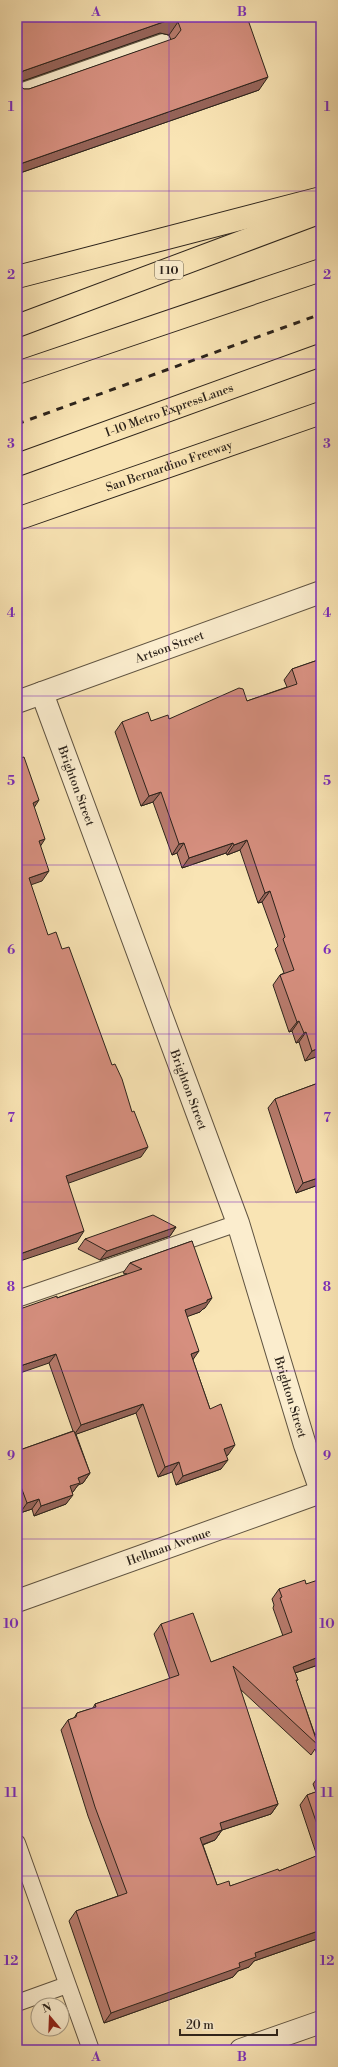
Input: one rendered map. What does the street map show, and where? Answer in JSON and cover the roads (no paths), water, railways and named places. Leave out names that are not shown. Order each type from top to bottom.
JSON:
[{"type":"highway","points":[[17,276],[321,198]]},
{"type":"highway","name":"I 10","points":[[17,326],[173,269],[321,212]]},
{"type":"highway","points":[[17,373],[321,270]]},
{"type":"highway","name":"I-10 Metro ExpressLanes","points":[[17,465],[321,355]]},
{"type":"highway","name":"San Bernardino Freeway","points":[[22,519],[321,413]]},
{"type":"street","name":"Artson Street","points":[[17,702],[321,592]]},
{"type":"street","name":"Brighton Street","points":[[42,694],[238,1223],[305,1445],[321,1491]]},
{"type":"street","name":"Hellman Avenue","points":[[17,1601],[321,1491]]},
{"type":"street","points":[[241,2050],[321,2022]]},
{"type":"lane","points":[[17,93],[163,42]]},
{"type":"lane","points":[[17,1300],[238,1223]]},
{"type":"lane","points":[[17,1843],[90,2050]]},
{"type":"lane","points":[[17,2003],[67,1985]]},
{"type":"railway","points":[[17,424],[321,314]]}]
